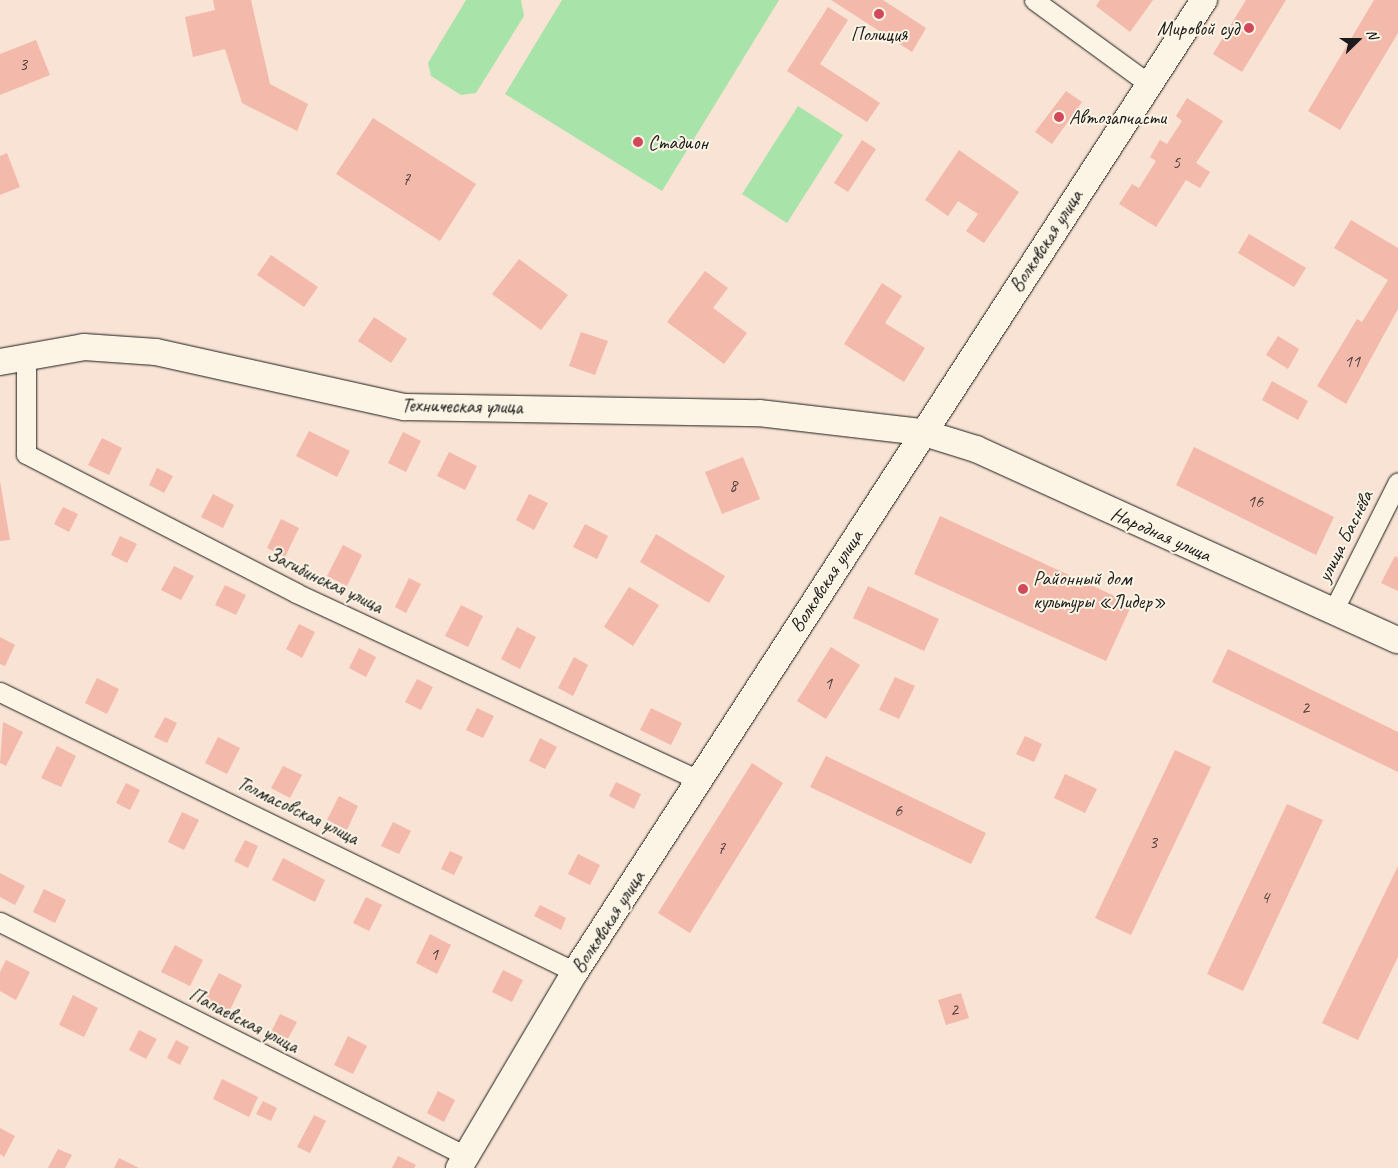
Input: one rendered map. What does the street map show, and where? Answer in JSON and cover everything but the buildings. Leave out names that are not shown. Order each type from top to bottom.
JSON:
[{"type":"street","points":[[1034,0],[1149,84]]},
{"type":"street","name":"Волковская улица","points":[[463,1163],[575,972],[921,432],[1204,0]]},
{"type":"street","name":"Техническая улица","points":[[12,359],[84,347],[156,352],[405,407],[760,413],[921,432]]},
{"type":"street","name":"Загибинская улица","points":[[12,359],[26,454],[296,592],[698,780]]},
{"type":"street","name":"Народная улица","points":[[921,432],[976,449],[1398,640]]},
{"type":"street","name":"улица Баснёва","points":[[1333,611],[1398,482]]},
{"type":"street","name":"Толмасовская улица","points":[[0,692],[575,972]]},
{"type":"street","name":"Папаевская улица","points":[[0,922],[463,1163]]},
{"type":"green space","points":[[466,0],[521,0],[524,16],[476,93],[461,95],[431,76],[428,63]]},
{"type":"green space","name":"Стадион","points":[[562,0],[779,0],[662,191],[505,94]]},
{"type":"green space","points":[[798,106],[843,135],[787,223],[742,194]]},
{"type":"place","name":"Полиция","points":[[879,14]]},
{"type":"place","name":"Мировой суд","points":[[1249,28]]},
{"type":"place","name":"Автозапчасти","points":[[1059,117]]},
{"type":"place","name":"Стадион","points":[[638,142]]},
{"type":"place","name":"Районный дом культуры «Лидер»","points":[[1023,589]]}]
